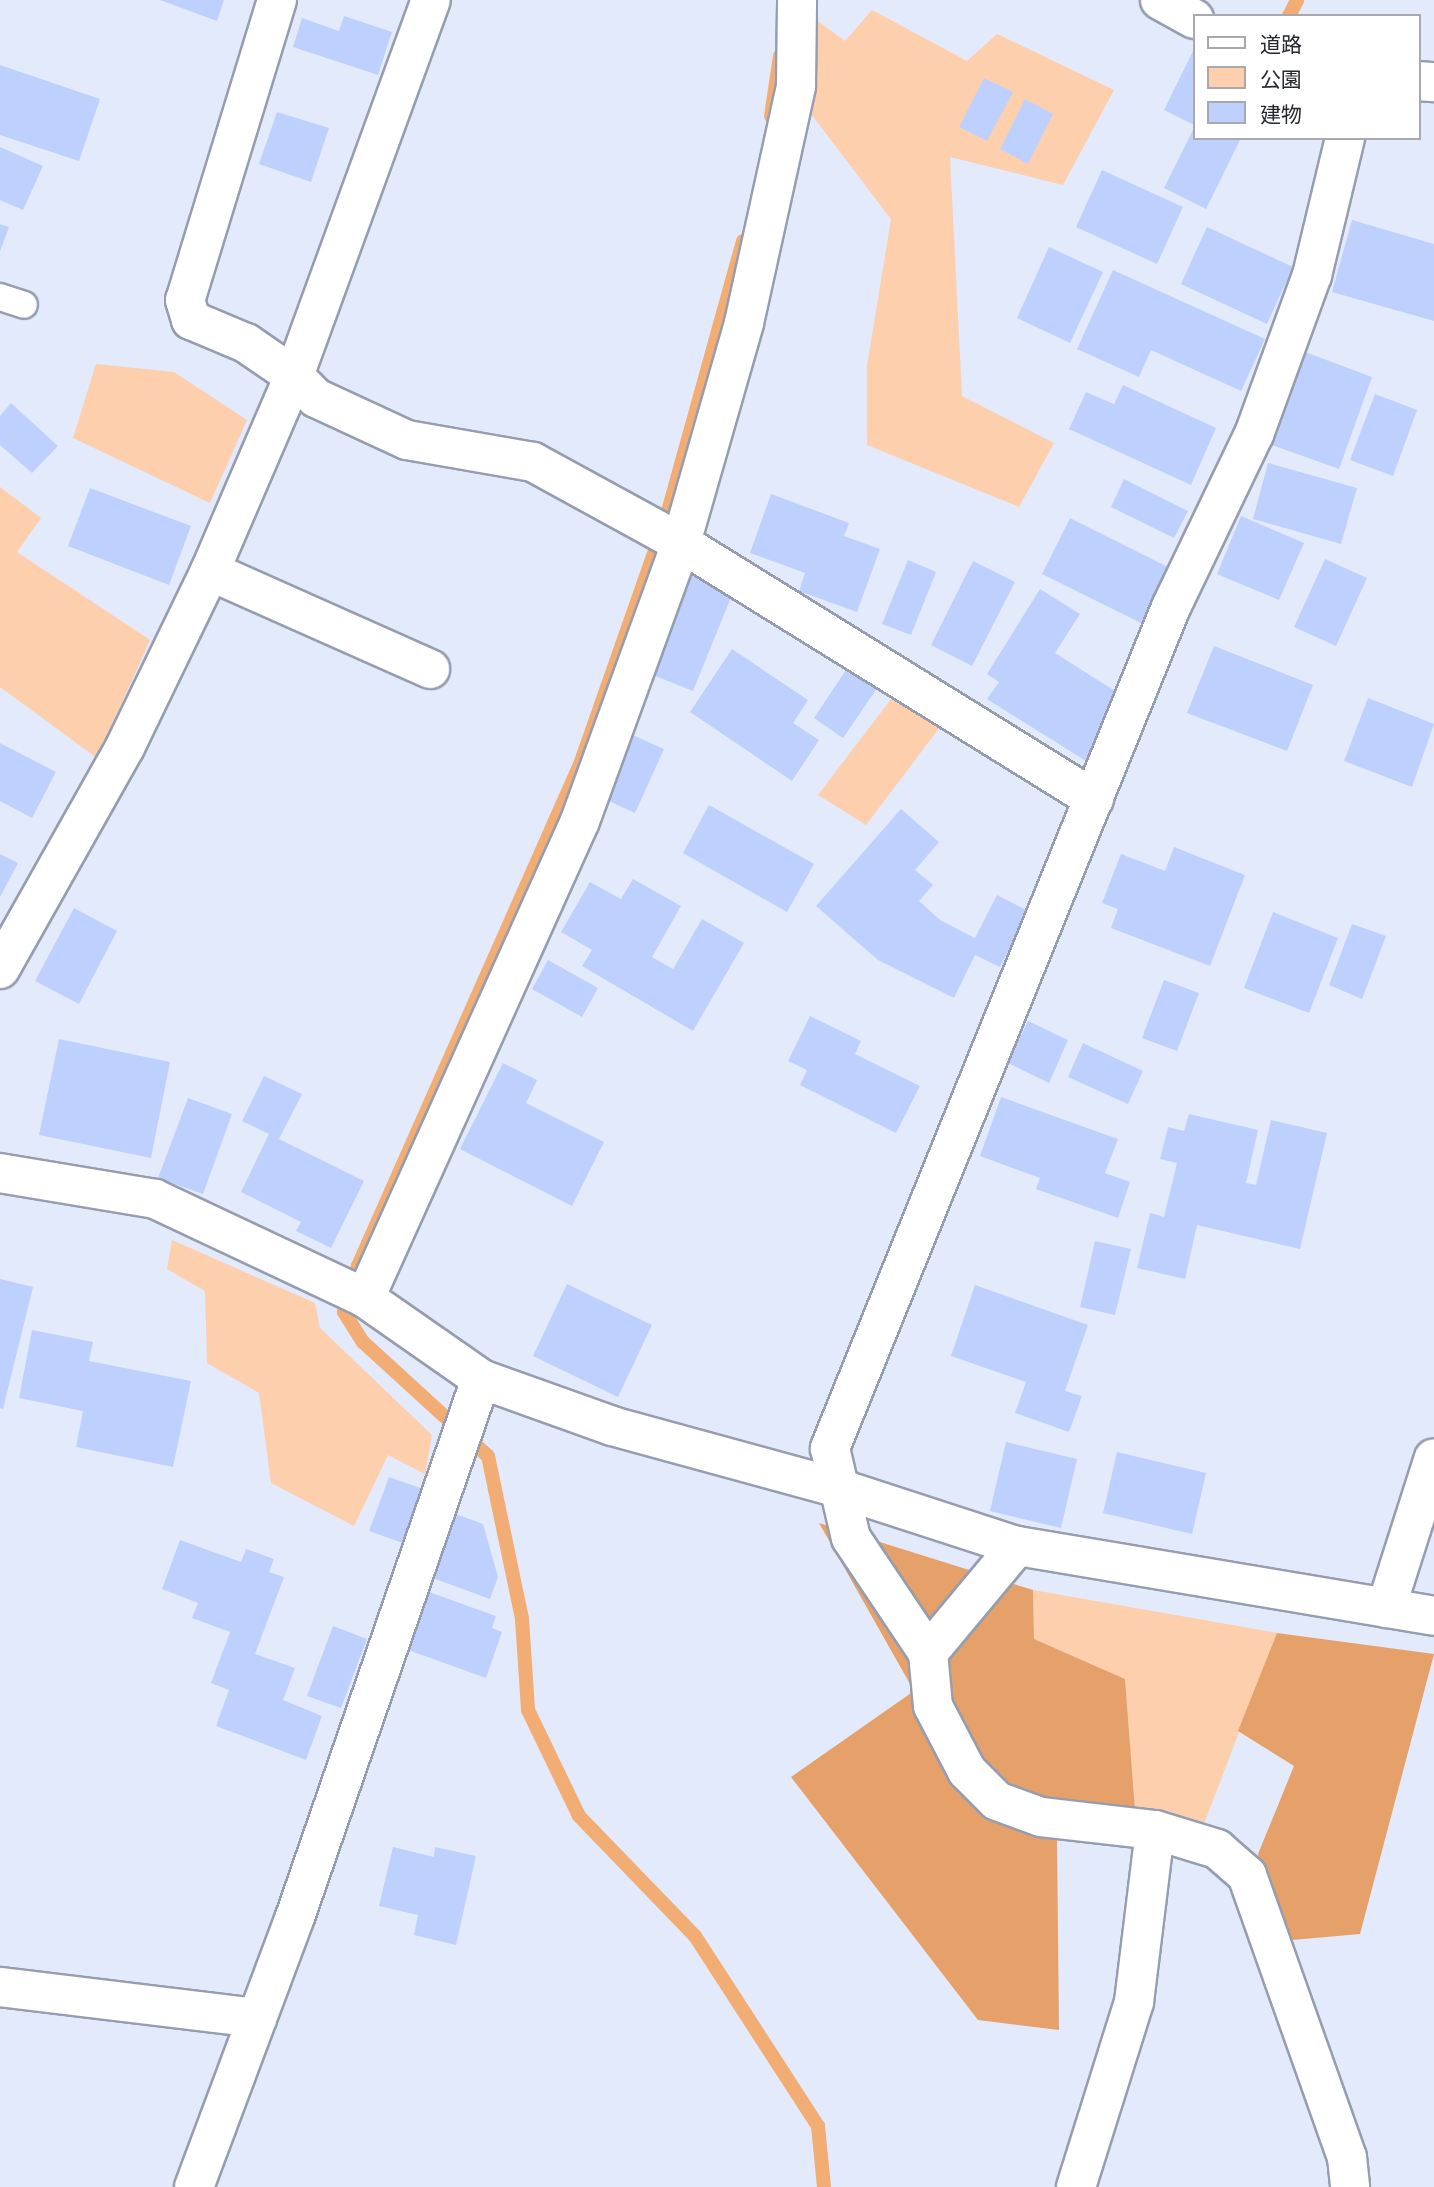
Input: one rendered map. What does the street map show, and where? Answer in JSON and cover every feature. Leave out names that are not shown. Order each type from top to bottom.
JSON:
[{"type":"street","points":[[278,0],[185,300],[191,320],[246,343],[294,376],[316,398],[407,440],[533,462],[681,543],[1094,799]]},
{"type":"street","points":[[0,969],[125,747],[210,571],[294,376],[431,0]]},
{"type":"street","points":[[365,1298],[580,821],[681,543],[744,323],[794,99],[797,0]]},
{"type":"street","points":[[1160,0],[1192,18]]},
{"type":"street","points":[[1345,140],[1312,275],[1254,434],[1171,607],[830,1448],[851,1538],[928,1653],[933,1706],[967,1771],[997,1801],[1041,1817],[1155,1830],[1217,1849],[1247,1875],[1347,2157],[1350,2187]]},
{"type":"street","points":[[210,571],[430,668]]},
{"type":"street","points":[[0,1173],[155,1199],[365,1298],[476,1393],[612,1426],[838,1488],[1017,1546],[1434,1616]]},
{"type":"street","points":[[194,2187],[257,2018],[476,1393]]},
{"type":"street","points":[[1386,1608],[1434,1458]]},
{"type":"street","points":[[928,1653],[1017,1546]]},
{"type":"street","points":[[1076,2187],[1134,2002],[1155,1830]]},
{"type":"street","points":[[0,1987],[257,2018]]},
{"type":"green space","points":[[872,10],[967,61],[997,34],[1114,90],[1063,185],[950,157],[962,396],[1054,443],[1019,507],[867,445],[867,366],[891,219],[808,110],[811,16],[845,41]]},
{"type":"green space","points":[[96,364],[174,372],[247,420],[210,503],[73,438]]},
{"type":"green space","points":[[0,487],[41,518],[17,552],[150,640],[97,758],[0,687]]},
{"type":"green space","points":[[898,690],[946,719],[866,825],[818,795]]},
{"type":"green space","points":[[172,1240],[315,1303],[320,1328],[432,1435],[425,1474],[388,1455],[354,1526],[271,1483],[259,1393],[207,1363],[205,1291],[167,1269]]},
{"type":"green space","points":[[1033,1590],[1277,1633],[1204,1824],[1135,1810],[1125,1679],[1034,1639]]},
{"type":"shaded area","points":[[819,1523],[1033,1590],[1034,1639],[1125,1679],[1135,1810],[1057,1839],[1059,2030],[978,2020],[791,1777],[914,1691]]},
{"type":"shaded area","points":[[1277,1633],[1434,1654],[1360,1934],[1281,1941],[1258,1854],[1294,1766],[1238,1731]]},
{"type":"building","points":[[160,0],[224,0],[217,21]]},
{"type":"building","points":[[344,16],[392,32],[378,75],[293,47],[302,18],[339,31]]},
{"type":"building","points":[[1192,53],[1192,124],[1164,110]]},
{"type":"building","points":[[0,65],[100,99],[79,161],[0,135]]},
{"type":"building","points":[[984,78],[1013,92],[987,141],[959,127]]},
{"type":"building","points":[[1025,99],[1053,114],[1028,164],[1000,149]]},
{"type":"building","points":[[277,112],[329,128],[311,182],[259,164]]},
{"type":"building","points":[[1192,132],[1192,140],[1240,140],[1206,209],[1164,188]]},
{"type":"building","points":[[0,147],[43,166],[23,210],[0,200]]},
{"type":"building","points":[[1102,170],[1183,207],[1157,264],[1076,227]]},
{"type":"building","points":[[1352,220],[1434,244],[1434,321],[1332,292]]},
{"type":"building","points":[[0,224],[9,227],[0,251]]},
{"type":"building","points":[[1207,227],[1293,267],[1267,324],[1181,284]]},
{"type":"building","points":[[1049,247],[1103,272],[1070,343],[1017,318]]},
{"type":"building","points":[[1113,270],[1265,339],[1241,391],[1151,350],[1139,377],[1077,349]]},
{"type":"building","points":[[1305,352],[1372,377],[1339,469],[1272,445]]},
{"type":"building","points":[[1123,385],[1216,428],[1191,485],[1069,429],[1086,392],[1114,404]]},
{"type":"building","points":[[1375,394],[1417,410],[1393,476],[1350,460]]},
{"type":"building","points":[[11,403],[58,446],[32,473],[0,445],[0,416]]},
{"type":"building","points":[[1268,463],[1357,488],[1341,544],[1253,519]]},
{"type":"building","points":[[1124,479],[1188,511],[1174,538],[1111,507]]},
{"type":"building","points":[[90,488],[191,526],[169,585],[68,546]]},
{"type":"building","points":[[771,494],[849,523],[844,536],[880,549],[857,612],[799,591],[805,573],[750,553]]},
{"type":"building","points":[[1241,516],[1304,543],[1279,600],[1217,574]]},
{"type":"building","points":[[1070,518],[1168,567],[1141,623],[1042,574]]},
{"type":"building","points":[[1325,559],[1367,578],[1336,646],[1294,627]]},
{"type":"building","points":[[908,560],[936,572],[911,635],[882,624]]},
{"type":"building","points":[[973,561],[1015,582],[972,666],[931,645]]},
{"type":"building","points":[[689,572],[734,590],[693,691],[648,673]]},
{"type":"building","points":[[1040,589],[1080,614],[1055,653],[1126,698],[1086,761],[987,699],[999,682],[987,674]]},
{"type":"building","points":[[1214,646],[1313,685],[1287,751],[1187,713]]},
{"type":"building","points":[[732,649],[808,700],[793,723],[819,740],[792,781],[690,712]]},
{"type":"building","points":[[852,661],[882,681],[843,738],[814,718]]},
{"type":"building","points":[[1368,698],[1434,724],[1412,787],[1344,761]]},
{"type":"building","points":[[628,733],[664,749],[635,813],[600,797]]},
{"type":"building","points":[[0,743],[56,772],[32,818],[0,801]]},
{"type":"building","points":[[709,805],[814,864],[787,912],[683,853]]},
{"type":"building","points":[[901,809],[939,842],[915,870],[933,885],[919,901],[940,920],[975,938],[997,895],[1028,911],[1000,967],[975,955],[954,998],[878,960],[816,906]]},
{"type":"building","points":[[1174,847],[1245,875],[1210,966],[1111,928],[1118,909],[1102,903],[1121,854],[1165,871]]},
{"type":"building","points":[[0,854],[18,863],[0,897]]},
{"type":"building","points":[[633,879],[681,906],[652,957],[673,969],[702,919],[744,943],[693,1031],[582,966],[592,950],[561,932],[590,882],[621,899]]},
{"type":"building","points":[[74,908],[117,931],[79,1004],[35,981]]},
{"type":"building","points":[[1273,912],[1338,938],[1309,1013],[1244,988]]},
{"type":"building","points":[[1352,924],[1386,936],[1362,999],[1329,985]]},
{"type":"building","points":[[548,960],[598,988],[582,1017],[532,989]]},
{"type":"building","points":[[1164,980],[1199,993],[1177,1051],[1142,1038]]},
{"type":"building","points":[[810,1016],[861,1041],[855,1054],[920,1086],[896,1133],[800,1085],[807,1070],[788,1061]]},
{"type":"building","points":[[1028,1021],[1068,1040],[1049,1083],[1008,1063]]},
{"type":"building","points":[[59,1039],[170,1062],[151,1158],[39,1135]]},
{"type":"building","points":[[1083,1043],[1143,1071],[1128,1104],[1068,1077]]},
{"type":"building","points":[[503,1063],[537,1080],[526,1103],[604,1142],[572,1206],[460,1149]]},
{"type":"building","points":[[264,1076],[302,1094],[279,1139],[364,1181],[331,1248],[296,1231],[301,1222],[241,1192],[269,1134],[242,1121]]},
{"type":"building","points":[[1001,1097],[1118,1139],[1105,1173],[1130,1182],[1118,1218],[1036,1189],[1040,1178],[980,1156]]},
{"type":"building","points":[[188,1098],[232,1114],[203,1194],[158,1178]]},
{"type":"building","points":[[1189,1114],[1258,1130],[1246,1183],[1256,1185],[1271,1120],[1327,1133],[1300,1249],[1197,1225],[1185,1279],[1137,1268],[1150,1213],[1164,1217],[1177,1163],[1160,1159],[1168,1127],[1184,1131]]},
{"type":"building","points":[[1095,1241],[1131,1249],[1115,1315],[1080,1307]]},
{"type":"building","points":[[0,1279],[33,1287],[3,1409],[0,1408]]},
{"type":"building","points":[[567,1284],[652,1325],[618,1397],[533,1356]]},
{"type":"building","points":[[975,1285],[1088,1325],[1065,1391],[1082,1396],[1069,1432],[1015,1413],[1026,1382],[951,1356]]},
{"type":"building","points":[[32,1330],[93,1342],[89,1361],[191,1381],[173,1467],[76,1447],[83,1411],[19,1398]]},
{"type":"building","points":[[1006,1442],[1077,1459],[1061,1528],[990,1511]]},
{"type":"building","points":[[1117,1452],[1206,1473],[1192,1534],[1103,1513]]},
{"type":"building","points":[[389,1477],[423,1489],[403,1543],[369,1531]]},
{"type":"building","points":[[453,1513],[483,1524],[498,1577],[490,1599],[430,1577]]},
{"type":"building","points":[[180,1540],[241,1562],[246,1549],[274,1559],[269,1572],[284,1577],[255,1654],[295,1668],[283,1700],[322,1716],[306,1760],[216,1726],[229,1690],[211,1683],[230,1632],[192,1618],[198,1603],[162,1589]]},
{"type":"building","points":[[429,1592],[496,1616],[492,1628],[502,1632],[486,1678],[408,1650]]},
{"type":"building","points":[[333,1626],[367,1639],[341,1708],[307,1696]]},
{"type":"building","points":[[393,1847],[434,1857],[435,1847],[476,1856],[456,1945],[414,1935],[418,1915],[379,1906]]},
{"type":"waterway","points":[[1290,14],[1297,0]]},
{"type":"waterway","points":[[771,116],[780,56]]},
{"type":"waterway","points":[[743,241],[666,519],[581,762],[358,1266],[344,1312],[363,1342],[488,1456],[522,1619],[528,1710],[579,1816],[695,1936],[818,2126],[824,2187]]}]
